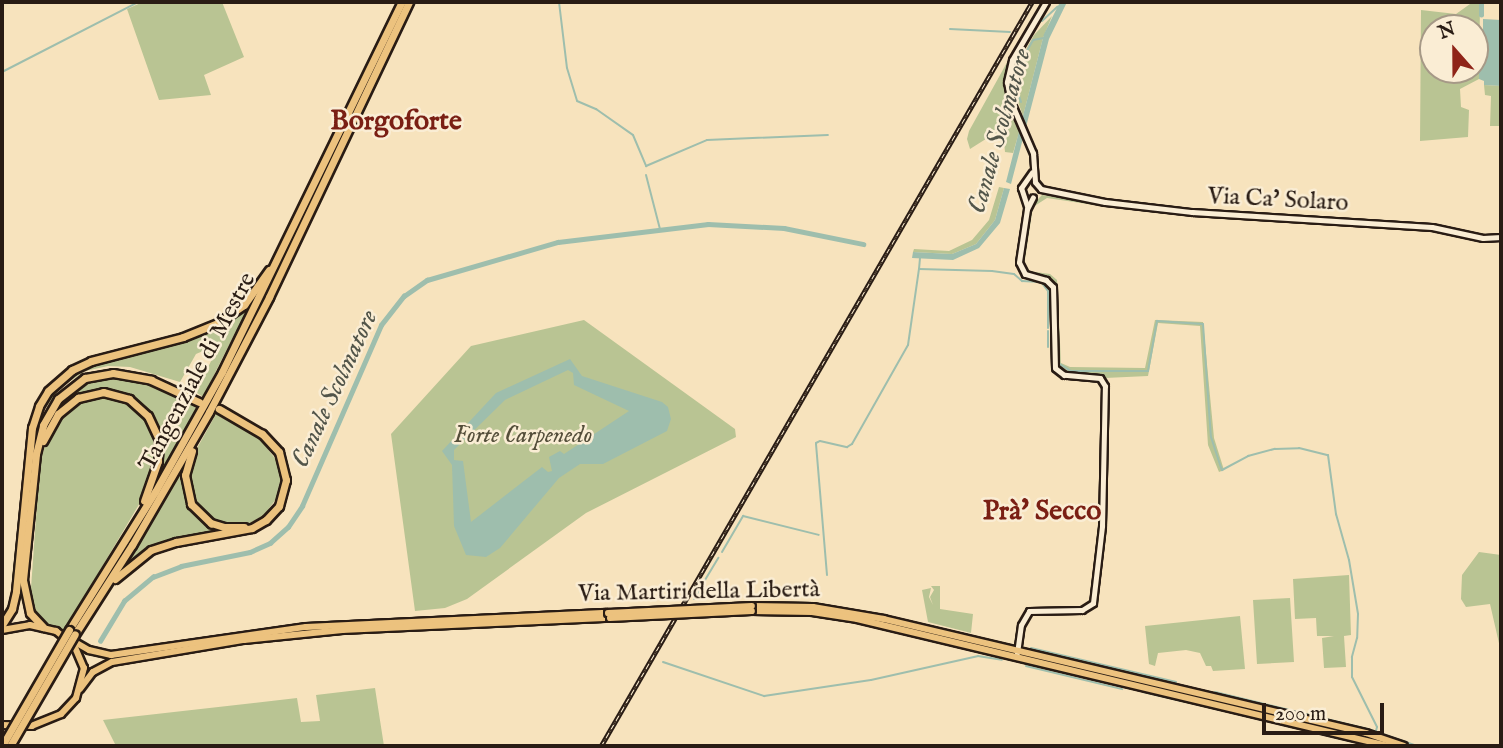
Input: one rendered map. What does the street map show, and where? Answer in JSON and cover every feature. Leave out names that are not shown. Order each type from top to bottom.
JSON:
[{"type":"highway","name":"Tangenziale di Mestre","points":[[2,746],[215,411],[296,239],[297,230],[402,2]]},
{"type":"highway","name":"Tangenziale di Mestre","points":[[10,746],[71,634],[219,379],[287,243],[297,230],[409,2]]},
{"type":"highway","points":[[2,628],[12,609],[16,591],[27,476],[37,411],[60,379],[98,358],[183,337],[218,323],[248,300],[287,243]]},
{"type":"highway","points":[[27,476],[43,415],[60,390],[82,374],[107,369],[138,371],[163,379],[200,401],[162,383],[136,375],[108,373],[85,378],[65,391],[50,412],[41,433],[34,468],[23,587],[30,613],[43,627]]},
{"type":"highway","points":[[34,468],[52,422],[65,407],[78,398],[98,393],[116,394],[129,399],[144,411],[159,440],[158,461],[150,489],[119,544],[113,561]]},
{"type":"highway","points":[[215,411],[264,441],[275,454],[280,468],[281,484],[277,501],[267,514],[245,527],[230,528],[211,523],[195,510],[186,490],[187,462],[215,411]]},
{"type":"highway","points":[[96,600],[125,567],[151,550],[176,542],[253,528],[266,520],[279,506],[286,480],[279,452],[262,434],[215,411]]},
{"type":"main road","name":"Via Martiri della Libertà","points":[[2,725],[23,727],[50,720],[68,708],[93,672],[112,662],[244,640],[342,630],[609,615],[752,608],[834,609],[1388,746]]},
{"type":"main road","name":"Via Martiri della Libertà","points":[[43,627],[71,634],[89,650],[111,655],[306,627],[609,615]]},
{"type":"main road","points":[[2,628],[21,625],[43,627]]},
{"type":"main road","points":[[71,634],[83,662],[80,688]]},
{"type":"main road","name":"Via Martiri della Libertà","points":[[1017,654],[1366,733],[1404,746]]},
{"type":"street","points":[[1027,209],[1035,196],[1037,185],[1033,153],[1008,92],[1008,71],[1046,2]]},
{"type":"street","points":[[1017,654],[1021,625],[1029,611],[1082,610],[1095,600],[1102,526],[1106,390],[1100,378],[1064,374],[1055,368],[1053,287],[1046,280],[1025,274],[1020,265],[1027,209],[1021,188],[1033,167]]},
{"type":"street","name":"Via Ca' Solaro","points":[[1027,181],[1052,192],[1204,213],[1432,227],[1483,238],[1501,237]]},
{"type":"street","name":"Via Ca' Solaro","points":[[1024,196],[1052,192]]},
{"type":"green space","points":[[143,2],[222,2],[244,57],[204,75],[211,95],[159,100],[127,9]]},
{"type":"green space","points":[[1470,4],[1480,4],[1480,14],[1456,14]]},
{"type":"green space","points":[[1421,10],[1456,14],[1421,14]]},
{"type":"green space","points":[[1052,16],[1043,38],[1023,116],[1014,90],[1014,71],[1034,35]]},
{"type":"green space","points":[[1010,57],[1004,84],[1020,129],[1013,153],[1005,152],[1004,142],[989,137],[970,149],[967,139],[969,131]]},
{"type":"green space","points":[[1420,84],[1470,84],[1460,89],[1461,107],[1469,110],[1468,137],[1420,141]]},
{"type":"green space","points":[[1484,85],[1501,86],[1501,126],[1490,126],[1491,96],[1485,95]]},
{"type":"green space","points":[[999,187],[1004,188],[995,220],[976,244],[952,254],[913,252],[914,249],[949,251],[972,240],[989,220]]},
{"type":"green space","points":[[1042,195],[1101,203],[1101,206],[1047,198],[1033,207],[1024,266],[1028,271],[1050,274],[1057,280],[1061,363],[1070,367],[1145,368],[1155,320],[1203,322],[1214,438],[1224,470],[1219,472],[1208,445],[1200,326],[1158,323],[1148,376],[1105,378],[1064,372],[1057,367],[1055,285],[1050,279],[1028,273],[1021,262],[1029,208]]},
{"type":"green space","points":[[255,297],[242,328],[236,331],[203,397],[187,386],[194,382],[200,384],[213,357],[203,351],[196,354],[180,382],[130,367],[108,366],[85,371],[60,388],[39,417],[51,392],[66,376],[85,365],[209,329]]},
{"type":"green space","name":"Forte Carpenedo","points":[[584,320],[735,429],[736,437],[586,513],[467,599],[445,608],[415,611],[391,434],[471,346]]},
{"type":"green space","points":[[110,375],[138,378],[199,404],[159,478],[158,429],[147,410],[130,397],[111,390],[91,391],[51,417],[62,399],[86,380]]},
{"type":"green space","points":[[93,394],[127,399],[154,428],[158,451],[144,496],[64,631],[41,621],[30,602],[40,462],[49,432],[69,404]]},
{"type":"green space","points":[[216,414],[260,439],[277,461],[281,479],[276,499],[264,515],[250,523],[230,526],[211,520],[193,502],[188,486],[190,461]]},
{"type":"green space","points":[[281,459],[285,484],[283,494],[275,509],[267,518],[255,526],[228,533],[161,545],[124,565],[181,469],[185,494],[192,507],[214,526],[243,529],[258,523],[272,512],[283,490]]},
{"type":"green space","points":[[1479,552],[1501,555],[1501,652],[1490,604],[1466,607],[1461,599],[1462,575]]},
{"type":"green space","points":[[1349,575],[1351,635],[1344,636],[1346,667],[1324,668],[1322,638],[1334,636],[1317,636],[1316,618],[1295,619],[1293,579]]},
{"type":"green space","points":[[931,586],[940,586],[940,609],[973,614],[971,633],[928,622],[922,590],[931,588],[929,597],[933,605],[930,597],[934,590]]},
{"type":"green space","points":[[1290,598],[1294,662],[1257,664],[1253,600]]},
{"type":"green space","points":[[1240,616],[1245,669],[1213,671],[1211,666],[1206,666],[1200,653],[1186,650],[1158,653],[1155,666],[1149,664],[1145,626]]},
{"type":"green space","points":[[375,688],[384,746],[116,746],[103,720],[297,698],[301,722],[320,721],[316,695]]},
{"type":"shaded area","points":[[1060,2],[1067,2],[1049,39],[1011,184],[1006,182],[1044,34]]},
{"type":"shaded area","points":[[1489,19],[1501,20],[1501,86],[1484,85],[1489,84]]},
{"type":"shaded area","points":[[1004,188],[1010,189],[1000,223],[979,248],[953,260],[912,258],[913,252],[952,254],[976,244],[995,220]]},
{"type":"shaded area","points":[[570,359],[582,376],[662,402],[668,407],[671,419],[667,431],[603,464],[580,464],[559,478],[500,548],[486,557],[466,555],[454,526],[452,465],[442,451],[496,393]],"holes":[[[568,370],[573,373],[574,385],[629,411],[564,454],[560,451],[549,457],[552,471],[548,472],[542,467],[471,522],[463,461],[454,460],[454,450],[505,400]]]},
{"type":"waterway","points":[[2,72],[138,2]]},
{"type":"waterway","points":[[559,2],[567,68],[577,101],[596,109],[633,135],[646,166],[707,140],[828,135]]},
{"type":"waterway","points":[[1481,2],[1481,14]]},
{"type":"waterway","points":[[1042,21],[1057,7]]},
{"type":"waterway","points":[[950,29],[1010,32]]},
{"type":"waterway","points":[[1021,102],[1015,84],[1017,68],[1033,40],[1044,38]]},
{"type":"waterway","points":[[646,175],[660,229]]},
{"type":"waterway","name":"Canale Scolmatore","points":[[100,641],[124,601],[153,577],[181,566],[250,552],[270,543],[288,527],[302,506],[381,325],[404,296],[427,280],[558,242],[708,224],[784,228],[863,244]]},
{"type":"waterway","points":[[920,258],[919,269],[992,271],[1014,274],[1022,281],[1041,282],[1048,291],[1048,328]]},
{"type":"waterway","points":[[827,575],[816,443],[820,441],[847,447],[852,444],[908,345],[919,269]]},
{"type":"waterway","points":[[1058,363],[1071,371],[1148,371],[1157,321],[1203,324],[1211,437],[1222,470],[1248,456],[1275,449],[1299,448],[1328,455],[1336,514],[1349,560],[1358,614],[1352,677],[1377,727],[1376,731]]},
{"type":"waterway","points":[[1048,331],[1048,347]]},
{"type":"waterway","points":[[722,552],[743,516],[819,535]]},
{"type":"waterway","points":[[705,580],[718,558]]},
{"type":"waterway","points":[[694,599],[703,584]]},
{"type":"waterway","points":[[1031,648],[1176,682]]},
{"type":"waterway","points":[[663,662],[764,696],[871,680],[978,656],[1002,660]]},
{"type":"waterway","points":[[1026,666],[1122,689]]},
{"type":"waterway","points":[[1143,692],[1280,724]]},
{"type":"waterway","points":[[1215,692],[1368,729],[1417,746]]},
{"type":"railway","points":[[601,746],[1032,2]]},
{"type":"district","name":"Borgoforte","points":[[396,122]]},
{"type":"district","name":"Prà' Secco","points":[[1042,512]]}]
